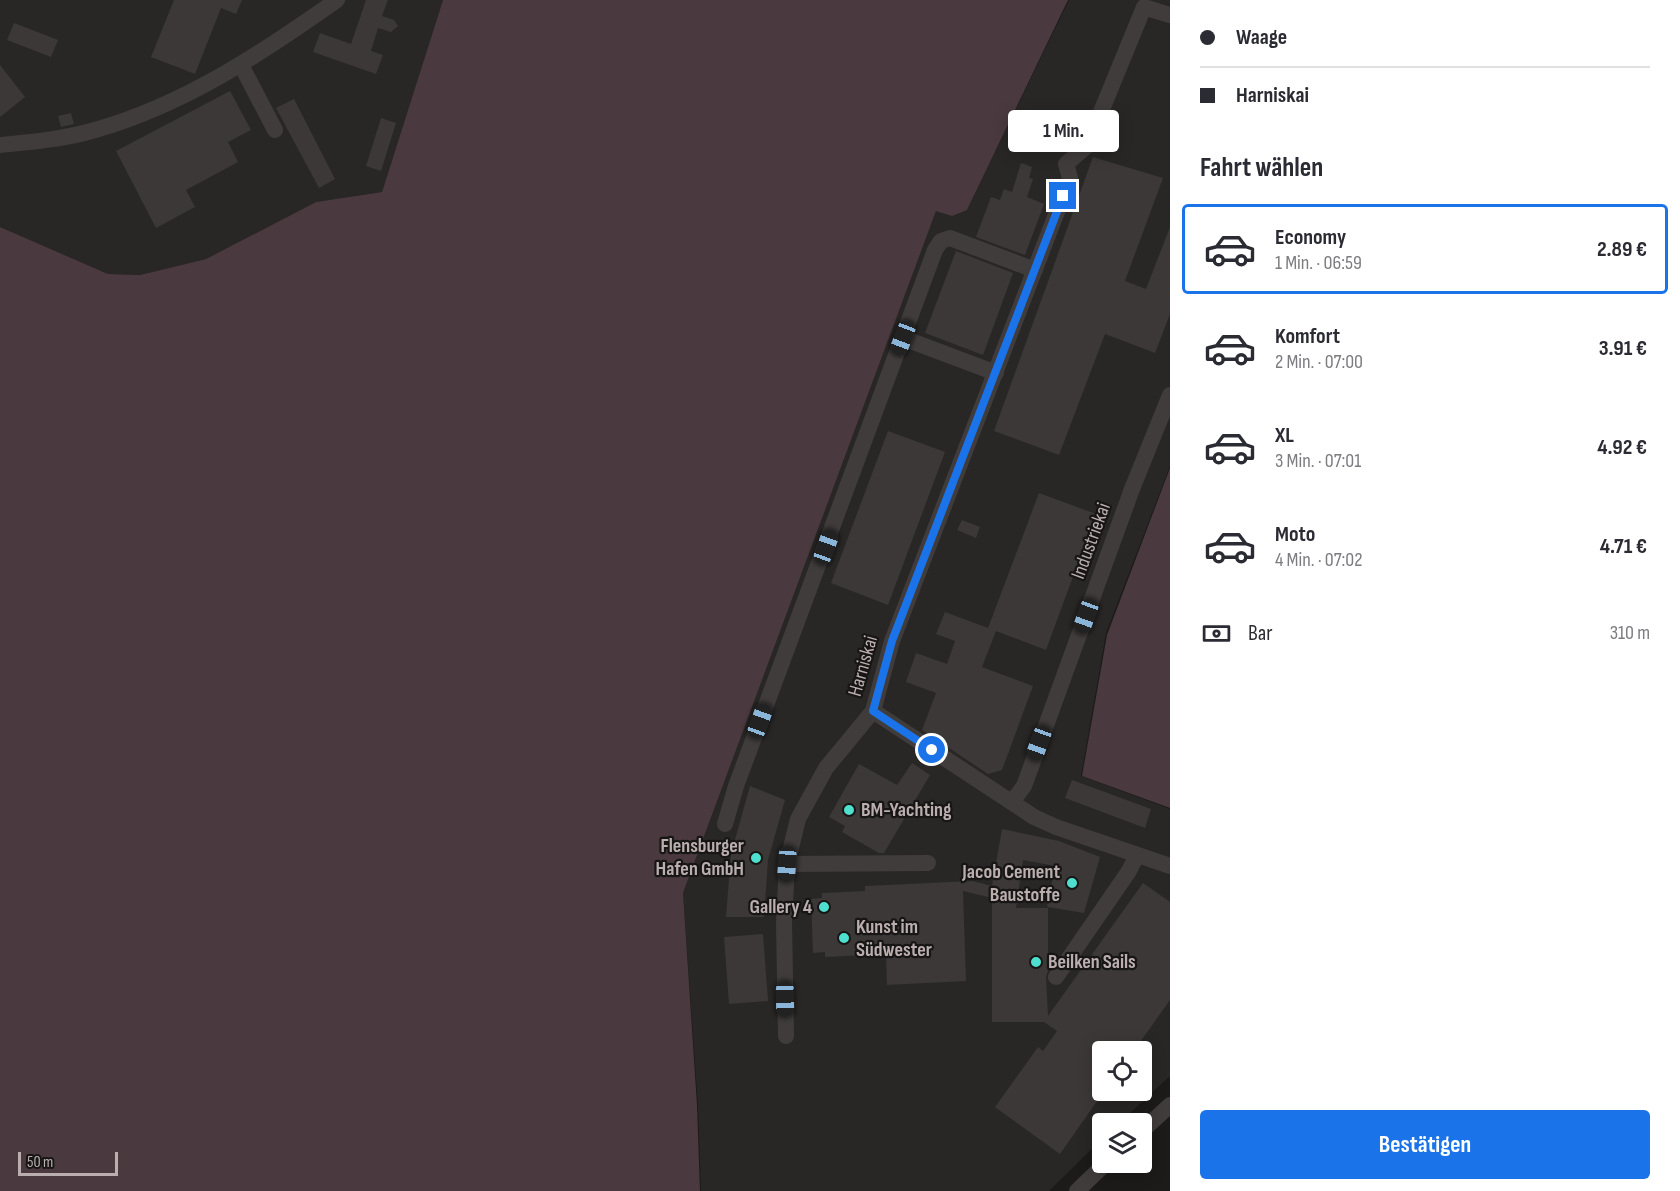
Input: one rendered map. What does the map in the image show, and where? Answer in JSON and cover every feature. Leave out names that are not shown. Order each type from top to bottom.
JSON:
[{"type":"street","points":[[0,145],[41,141],[94,131],[153,111],[241,65],[337,0]]},
{"type":"street","name":"Harniskai","points":[[786,1036],[784,922],[787,864],[798,819],[826,768],[873,711],[892,641],[1070,178],[1066,164],[1087,146],[1144,7],[1170,15]]},
{"type":"street","points":[[241,65],[275,130]]},
{"type":"street","points":[[725,824],[736,786],[935,250],[941,241],[950,238],[1035,270]]},
{"type":"street","points":[[903,338],[996,373]]},
{"type":"street","name":"Industriekai","points":[[1012,802],[1024,786],[1132,489],[1170,395]]},
{"type":"street","points":[[873,711],[1012,802],[1056,827],[1170,866]]},
{"type":"street","points":[[1056,976],[1129,871],[1137,855]]},
{"type":"street","points":[[787,864],[928,863]]},
{"type":"street","points":[[1152,1122],[1170,1105]]},
{"type":"street","points":[[1077,1191],[1096,1173]]},
{"type":"shaded area","points":[[0,0],[443,0],[382,192],[316,202],[206,259],[140,275],[108,274],[0,227]]},
{"type":"shaded area","points":[[443,0],[1068,0],[967,210],[952,216],[936,211],[683,893],[697,1105],[700,1191],[0,1191],[0,227],[108,274],[140,275],[206,259],[316,202],[382,192]]},
{"type":"shaded area","points":[[1069,0],[1170,0],[1170,466],[1106,633],[1081,776],[1170,809],[1170,1076],[1152,1093],[1152,1041],[1092,1041],[1092,1101],[1143,1101],[1130,1113],[1092,1113],[1092,1149],[1049,1191],[701,1191],[698,1106],[683,893],[936,211],[967,210]]},
{"type":"shaded area","points":[[1170,468],[1170,808],[1082,776],[1107,635]]},
{"type":"building","points":[[174,0],[242,0],[236,14],[221,8],[195,74],[151,57]]},
{"type":"building","points":[[366,0],[388,0],[382,16],[394,20],[398,26],[391,32],[378,28],[371,51],[383,55],[376,74],[313,52],[320,33],[351,44]]},
{"type":"building","points":[[14,23],[58,40],[51,57],[7,40]]},
{"type":"building","points":[[0,65],[25,97],[0,117]]},
{"type":"building","points":[[230,91],[251,130],[228,142],[238,162],[186,190],[195,207],[156,228],[116,151]]},
{"type":"building","points":[[294,99],[335,179],[319,188],[276,108]]},
{"type":"building","points":[[71,113],[74,124],[61,127],[58,116]]},
{"type":"building","points":[[381,118],[396,123],[381,171],[366,166]]},
{"type":"building","points":[[1093,157],[1163,178],[1125,281],[1146,289],[1170,227],[1170,314],[1155,353],[1105,334],[1059,455],[994,431]]},
{"type":"building","points":[[1021,163],[1032,167],[1029,178],[1033,179],[1027,197],[1044,204],[1025,255],[976,237],[991,197],[1000,200],[1004,189],[1012,192]]},
{"type":"building","points":[[956,251],[1013,273],[983,355],[925,333]]},
{"type":"building","points":[[888,431],[945,452],[888,605],[831,583]]},
{"type":"building","points":[[1039,493],[1096,514],[1046,650],[988,628]]},
{"type":"building","points":[[962,520],[980,527],[976,538],[957,530]]},
{"type":"building","points":[[945,612],[996,631],[982,667],[1033,686],[1002,770],[988,774],[922,730],[936,693],[906,682],[916,653],[947,664],[955,641],[936,634]]},
{"type":"building","points":[[912,763],[930,775],[884,853],[879,853],[842,832],[845,826],[829,817],[859,764],[897,785]]},
{"type":"building","points":[[1072,780],[1151,809],[1145,828],[1065,798]]},
{"type":"building","points":[[750,786],[785,800],[768,860],[764,917],[726,917],[731,854]]},
{"type":"building","points":[[1002,829],[1059,841],[1100,857],[1084,913],[1047,907],[1055,866],[1023,860],[1016,908],[1048,908],[1046,977],[1048,1016],[1143,883],[1170,902],[1170,1000],[1141,1041],[1092,1041],[1092,1101],[1097,1101],[1060,1154],[995,1107],[1038,1047],[1043,1051],[1057,1031],[1044,1022],[992,1022],[992,898],[963,891],[966,981],[887,985],[886,954],[825,957],[825,952],[813,953],[811,899],[822,898],[822,893],[865,891],[865,886],[972,881],[992,886]]},
{"type":"building","points":[[763,934],[768,1001],[729,1004],[724,937]]},
{"type":"place","name":"BM-Yachting","points":[[849,810]]},
{"type":"place","name":"Flensburger Hafen GmbH","points":[[756,858]]},
{"type":"place","name":"Jacob Cement Baustoffe","points":[[1072,883]]},
{"type":"place","name":"Gallery 4","points":[[824,907]]},
{"type":"place","name":"Kunst im Südwester","points":[[844,938]]},
{"type":"place","name":"Beilken Sails","points":[[1036,962]]},
{"type":"route","points":[[932,750],[873,711],[892,641],[923,556],[1063,196]]}]
